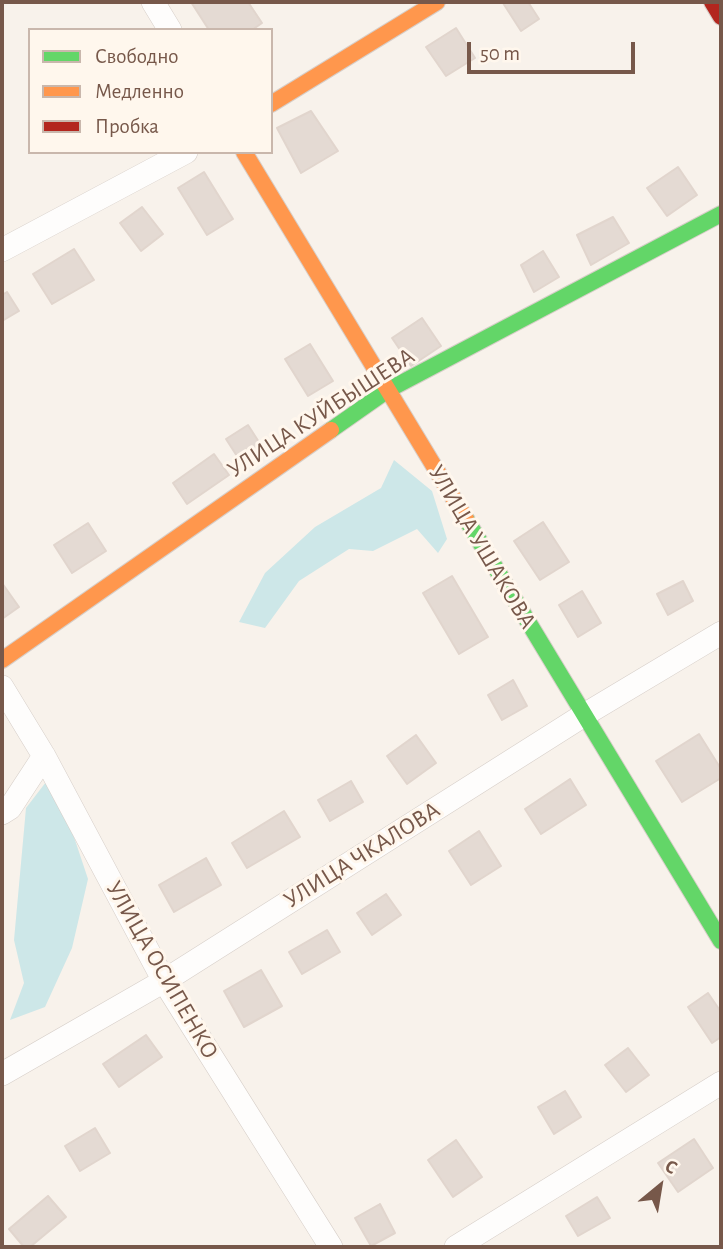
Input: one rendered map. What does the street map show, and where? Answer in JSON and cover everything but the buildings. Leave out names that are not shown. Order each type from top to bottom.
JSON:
[{"type":"street","points":[[153,2],[169,28]]},
{"type":"street","points":[[273,103],[437,2]]},
{"type":"street","points":[[712,2],[721,17]]},
{"type":"street","points":[[2,250],[182,154]]},
{"type":"street","name":"УЛИЦА УШАКОВА","points":[[245,154],[721,941]]},
{"type":"street","name":"УЛИЦА КУЙБЫШЕВА","points":[[2,660],[388,390],[721,214]]},
{"type":"street","name":"УЛИЦА ЧКАЛОВА","points":[[2,1074],[164,981],[584,715],[721,633]]},
{"type":"street","name":"УЛИЦА ОСИПЕНКО","points":[[2,687],[44,756],[164,981],[331,1247]]},
{"type":"street","points":[[2,813],[10,808],[44,756]]},
{"type":"street","points":[[456,1247],[721,1083]]},
{"type":"water","points":[[394,460],[432,491],[447,539],[438,553],[417,529],[373,551],[349,549],[299,581],[265,628],[239,622],[265,573],[315,527],[381,488]]},
{"type":"water","points":[[46,782],[69,822],[88,879],[72,948],[45,1007],[10,1020],[24,983],[14,940],[26,808]]},
{"type":"traffic: fast","points":[[331,430],[388,390],[721,214]]},
{"type":"traffic: fast","points":[[466,519],[721,941]]},
{"type":"traffic: slow","points":[[273,103],[437,2]]},
{"type":"traffic: slow","points":[[245,154],[466,519]]},
{"type":"traffic: slow","points":[[2,660],[331,430]]},
{"type":"traffic: jam","points":[[712,2],[721,17]]}]
